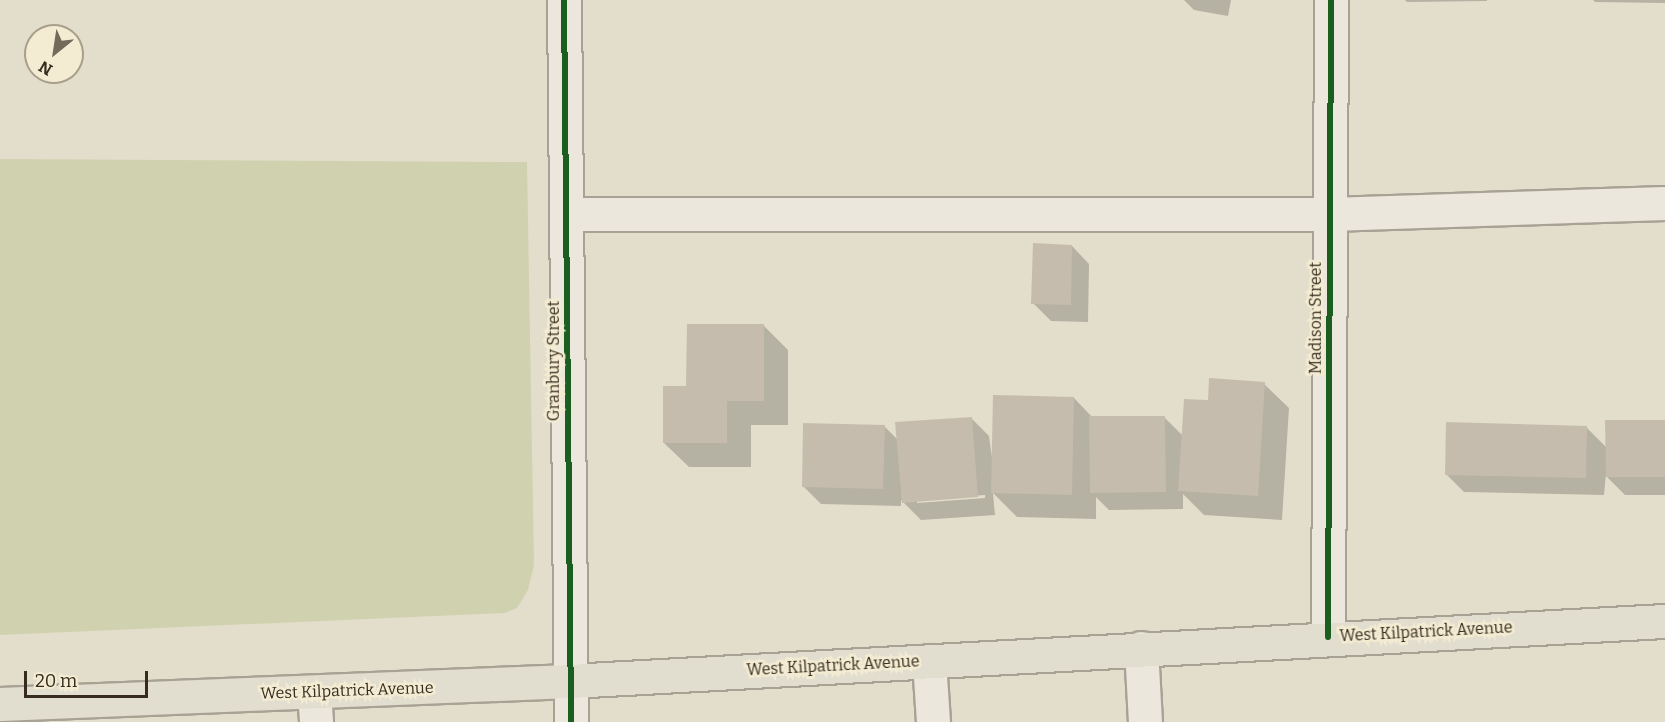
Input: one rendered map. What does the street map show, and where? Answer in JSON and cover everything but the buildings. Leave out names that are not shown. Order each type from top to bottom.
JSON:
[{"type":"main road","name":"West Kilpatrick Avenue","points":[[0,704],[315,707],[570,681],[1328,637],[1665,621]]},
{"type":"street","name":"Granbury Street","points":[[564,0],[571,722]]},
{"type":"street","name":"Madison Street","points":[[1328,637],[1331,0]]},
{"type":"street","points":[[567,214],[1330,214],[1665,203]]},
{"type":"street","points":[[1141,648],[1145,722]]},
{"type":"street","points":[[929,661],[933,722]]},
{"type":"green space","points":[[0,159],[527,162],[534,565],[528,590],[517,608],[504,613],[0,635]]},
{"type":"cycle path","points":[[564,0],[571,722]]},
{"type":"cycle path","points":[[1328,637],[1331,0]]}]
